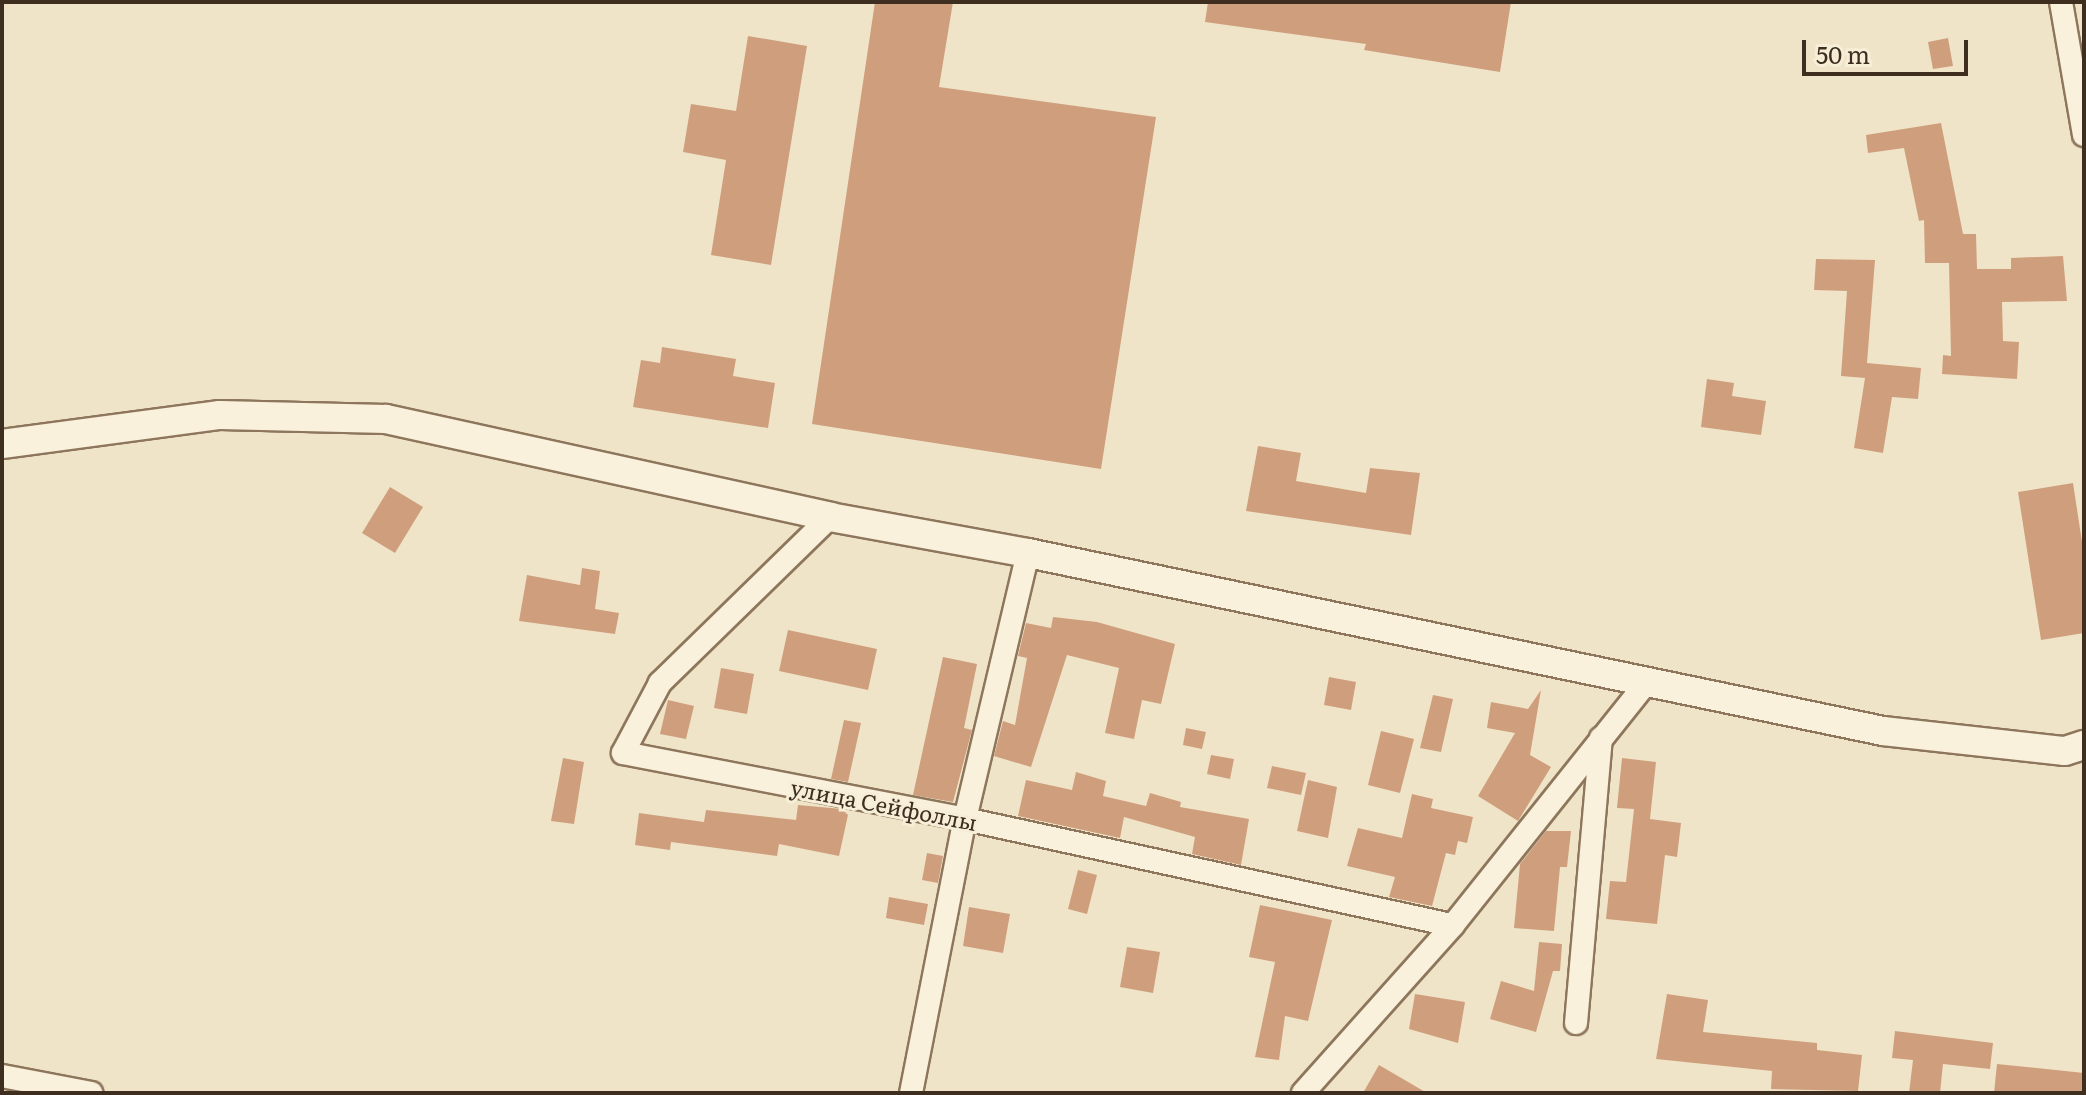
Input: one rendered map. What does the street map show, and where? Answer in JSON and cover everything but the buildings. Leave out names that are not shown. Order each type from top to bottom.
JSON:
[{"type":"street","points":[[2061,2],[2084,135]]},
{"type":"street","points":[[2,444],[220,415],[386,419],[830,517],[1028,553],[1883,731],[2065,751],[2084,745]]},
{"type":"street","name":"улица Сейфоллы","points":[[830,517],[660,683],[623,753],[965,819],[1453,925]]},
{"type":"street","points":[[911,1093],[965,819],[1028,553]]},
{"type":"street","points":[[1303,1093],[1453,925],[1647,682]]},
{"type":"street","points":[[1576,1023],[1601,737]]},
{"type":"street","points":[[2,1076],[91,1093]]}]
